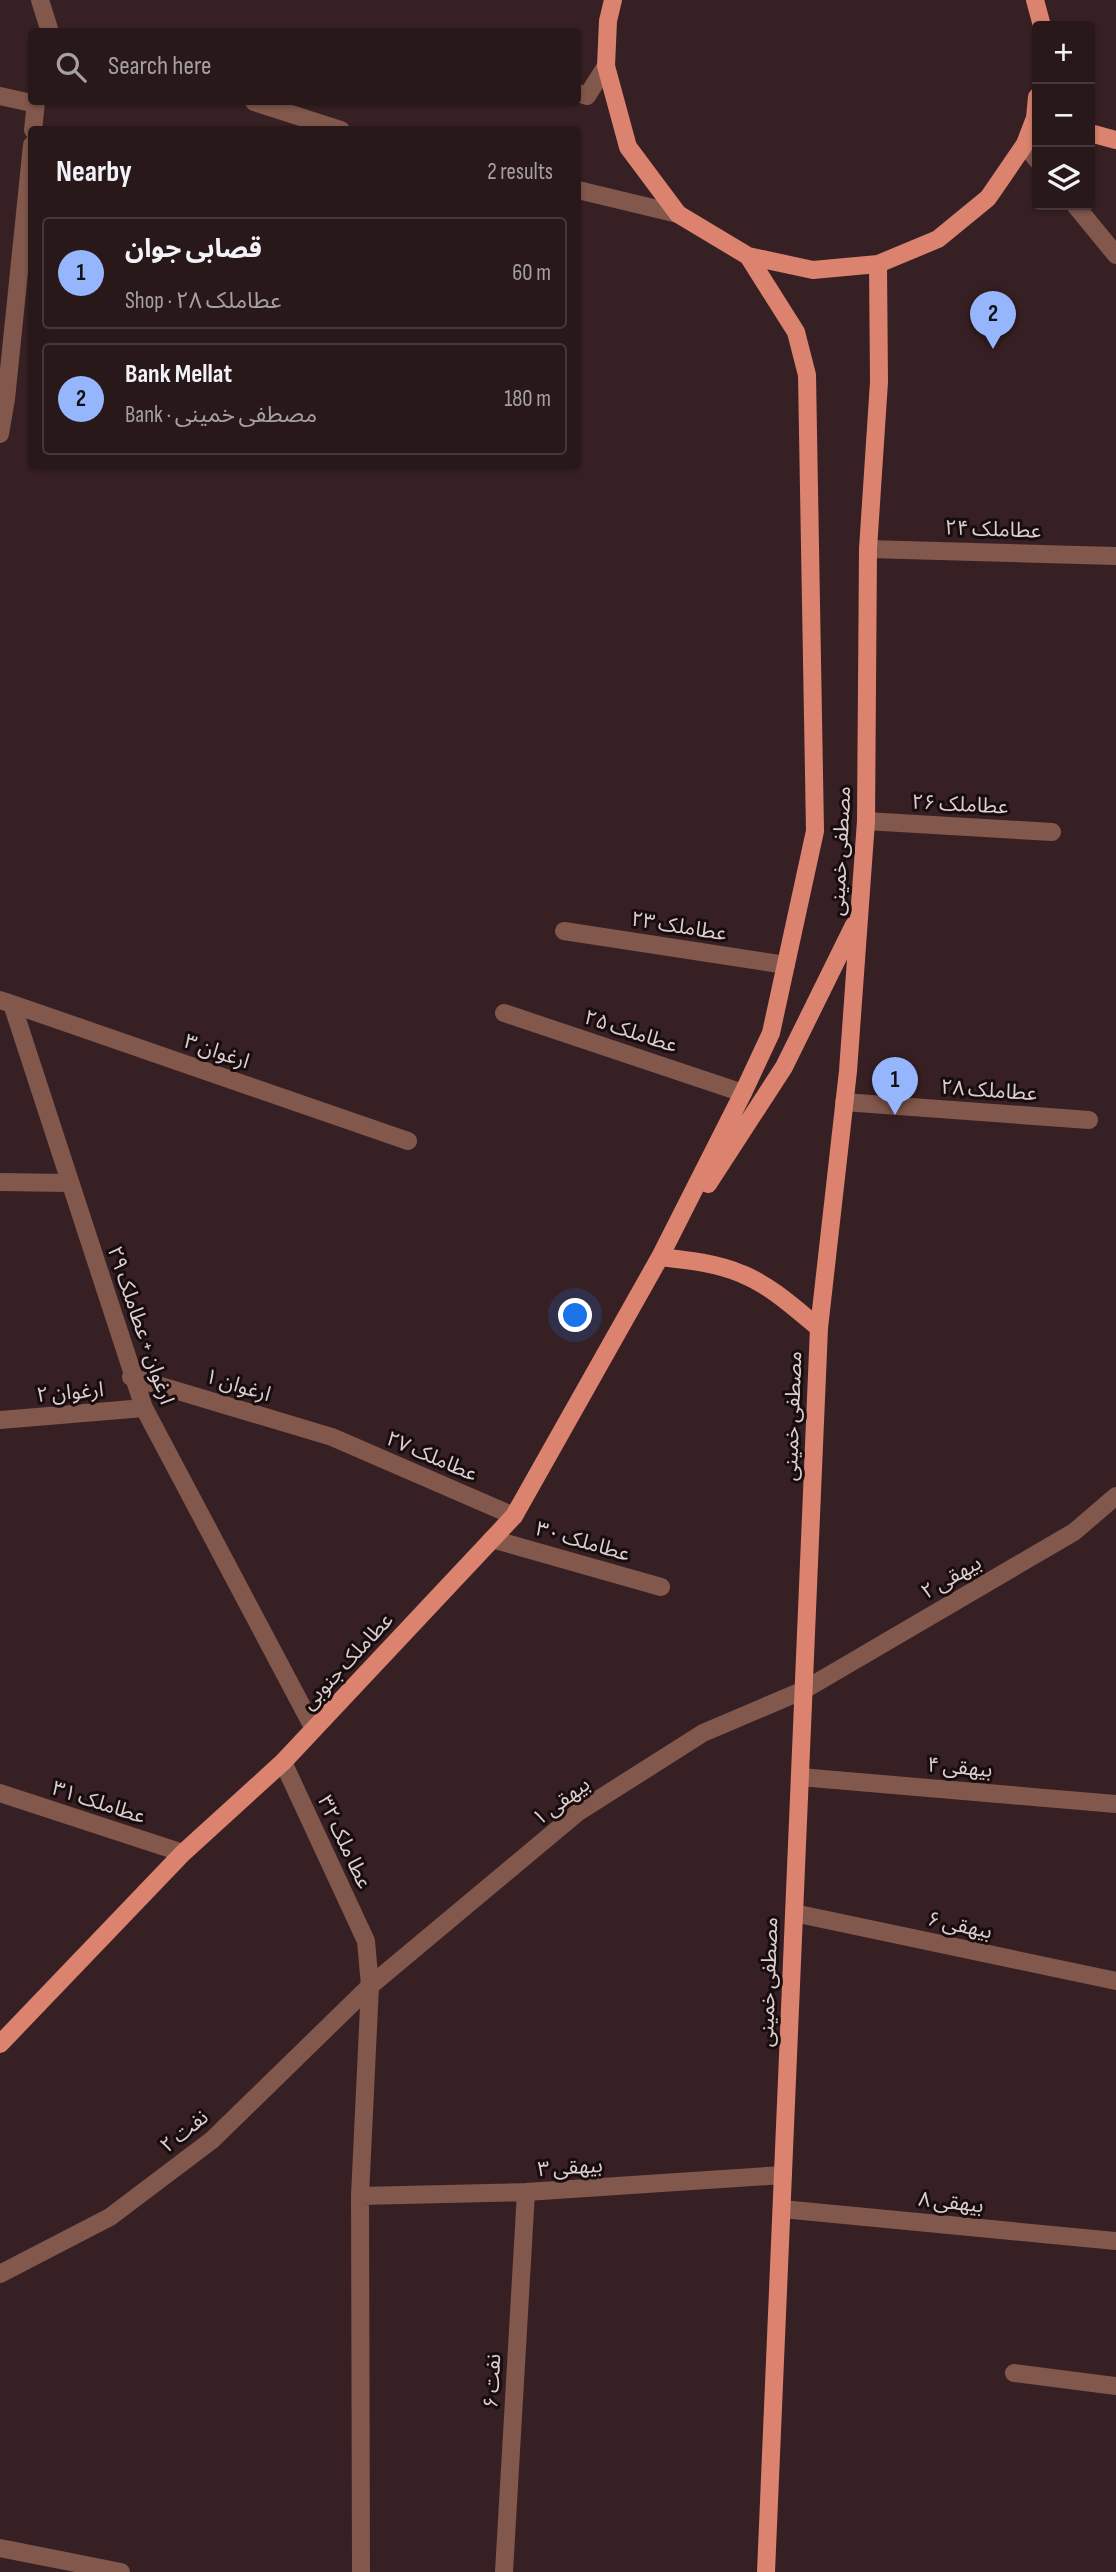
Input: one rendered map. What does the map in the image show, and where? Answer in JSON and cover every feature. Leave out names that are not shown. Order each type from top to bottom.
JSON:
[{"type":"main road","points":[[613,0],[608,21],[606,66],[628,147],[678,214],[748,256],[813,270],[878,264],[939,239],[988,198],[1025,144],[1032,127]]},
{"type":"main road","points":[[1035,0],[1041,21]]},
{"type":"main road","points":[[1095,134],[1116,140]]},
{"type":"main road","name":"مصطفی خمینی","points":[[660,1257],[771,1033],[815,831],[807,375],[796,332],[748,256]]},
{"type":"main road","name":"مصطفی خمینی","points":[[766,2572],[819,1328],[844,1102],[866,821],[868,549],[879,382],[878,264]]},
{"type":"main road","points":[[819,1328],[786,1301],[743,1274],[699,1262],[660,1257],[784,1067],[813,1014],[859,915]]},
{"type":"main road","name":"عطاملک جنوبی","points":[[0,2044],[183,1853],[283,1762],[514,1516],[660,1257]]},
{"type":"street","points":[[40,0],[49,28]]},
{"type":"street","points":[[581,94],[587,96],[606,66]]},
{"type":"street","points":[[0,96],[28,101]]},
{"type":"street","points":[[33,126],[36,105]]},
{"type":"street","points":[[263,105],[329,126]]},
{"type":"street","points":[[1025,144],[1032,153]]},
{"type":"street","points":[[0,434],[28,180]]},
{"type":"street","points":[[581,191],[678,214]]},
{"type":"street","points":[[1079,210],[1116,255]]},
{"type":"street","name":"عطاملک ۲۴","points":[[868,549],[1116,555]]},
{"type":"street","name":"عطاملک ۲۶","points":[[866,821],[1052,832]]},
{"type":"street","name":"عطاملک ۲۳","points":[[564,931],[786,965]]},
{"type":"street","name":"ارغوان ۳","points":[[6,1002],[408,1141]]},
{"type":"street","name":"ارغوان + عطاملک ۲۹","points":[[6,1002],[131,1377],[144,1408],[314,1729]]},
{"type":"street","name":"عطاملک ۲۵","points":[[504,1013],[743,1093]]},
{"type":"street","name":"عطاملک ۲۸","points":[[844,1102],[1089,1120]]},
{"type":"street","points":[[0,1182],[68,1183]]},
{"type":"street","name":"ارغوان ۱","points":[[131,1377],[332,1437]]},
{"type":"street","name":"ارغوان ۲","points":[[0,1420],[144,1408]]},
{"type":"street","name":"عطاملک ۲۷","points":[[332,1437],[514,1516]]},
{"type":"street","name":"بیهقی ۲","points":[[803,1690],[1074,1532],[1116,1496]]},
{"type":"street","name":"عطاملک ۳۰","points":[[492,1539],[661,1587]]},
{"type":"street","name":"بیهقی ۱","points":[[370,1986],[577,1814],[703,1734],[803,1690]]},
{"type":"street","name":"عطا ملک ۳۲","points":[[283,1762],[366,1941],[370,1986],[360,2196],[361,2572]]},
{"type":"street","name":"بیهقی ۴","points":[[800,1777],[1116,1804]]},
{"type":"street","name":"عطاملک ۳۱","points":[[0,1793],[183,1853]]},
{"type":"street","name":"بیهقی ۶","points":[[794,1913],[1116,1981]]},
{"type":"street","name":"نفت ۲","points":[[0,2274],[110,2217],[212,2140],[370,1986]]},
{"type":"street","name":"بیهقی ۳","points":[[360,2196],[526,2192],[783,2175]]},
{"type":"street","name":"نفت ۶","points":[[504,2572],[526,2192]]},
{"type":"street","name":"بیهقی ۸","points":[[782,2209],[1116,2241]]},
{"type":"street","points":[[1014,2373],[1116,2386]]},
{"type":"street","points":[[0,2548],[121,2572]]},
{"type":"place","name":"Bank Mellat","points":[[993,349]]},
{"type":"place","name":"قصابی جوان","points":[[895,1115]]}]
